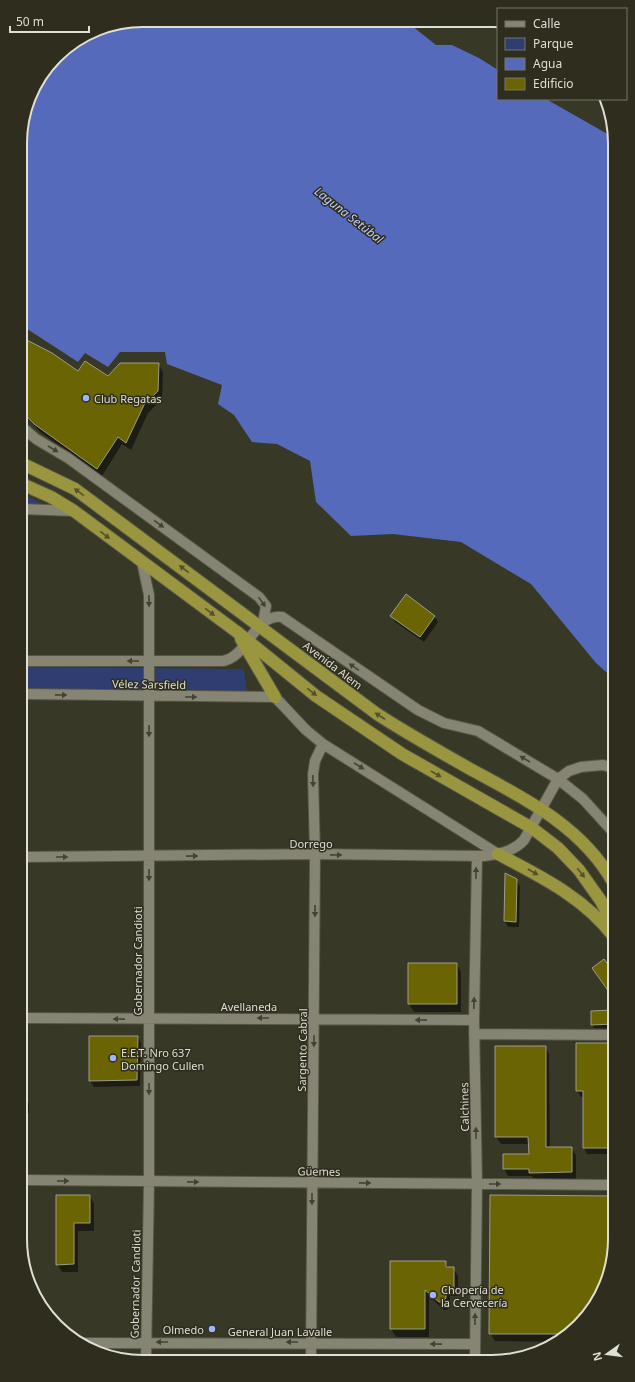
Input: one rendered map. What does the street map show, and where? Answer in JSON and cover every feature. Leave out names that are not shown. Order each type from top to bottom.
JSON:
[{"type":"highway","points":[[27,463],[34,468]]},
{"type":"highway","points":[[27,465],[34,468]]},
{"type":"highway","name":"Avenida Alem","points":[[34,468],[75,489],[261,624],[378,714],[413,737],[543,809],[586,846],[608,872]]},
{"type":"highway","points":[[27,486],[52,498],[74,511],[316,696],[402,754],[532,828],[558,848],[579,870],[601,901],[608,914]]},
{"type":"highway","points":[[243,640],[275,697]]},
{"type":"highway","points":[[498,854],[533,872],[571,895],[592,912],[608,930]]},
{"type":"street","points":[[27,431],[36,439],[68,458],[259,597],[266,606],[261,624]]},
{"type":"street","points":[[27,509],[74,511]]},
{"type":"street","name":"Gobernador Candioti","points":[[142,562],[149,595],[149,1181],[146,1355]]},
{"type":"street","points":[[243,640],[272,616],[282,617],[418,710],[444,723],[478,731],[558,779],[584,799],[608,826]]},
{"type":"street","name":"Vélez Sarsfield","points":[[27,661],[228,660],[243,640]]},
{"type":"street","name":"Vélez Sarsfield","points":[[27,694],[148,697],[275,697]]},
{"type":"street","points":[[275,697],[306,730],[323,744],[498,854]]},
{"type":"street","name":"Sargento Cabral","points":[[311,1355],[315,854],[313,774],[315,761],[323,744]]},
{"type":"street","points":[[558,779],[569,771],[581,767],[608,767]]},
{"type":"street","name":"Dorrego","points":[[27,857],[315,854],[477,856],[498,854],[509,851],[521,844],[543,809],[558,779]]},
{"type":"street","name":"Calchines","points":[[475,1355],[477,1184],[474,1020],[477,856]]},
{"type":"street","name":"Avellaneda","points":[[27,1018],[314,1018],[474,1020]]},
{"type":"street","points":[[474,1034],[608,1035]]},
{"type":"street","name":"Güemes","points":[[27,1180],[608,1185]]},
{"type":"street","name":"General Juan Lavalle","points":[[92,1343],[311,1342],[475,1344]]},
{"type":"green space","points":[[27,496],[43,505],[27,505]]},
{"type":"green space","points":[[27,667],[244,669],[247,694],[27,691]]},
{"type":"water","name":"Laguna Setúbal","points":[[413,27],[436,45],[452,45],[479,58],[497,69],[497,100],[548,100],[607,134],[608,674],[596,663],[531,584],[461,542],[393,534],[351,536],[316,502],[310,461],[277,444],[252,442],[234,415],[218,404],[222,385],[167,364],[165,352],[120,352],[108,367],[85,353],[78,362],[27,329],[28,128],[31,113],[39,92],[51,72],[67,56],[92,39],[106,33],[128,28]]},
{"type":"building","name":"Club Regatas","points":[[27,340],[52,353],[78,371],[85,361],[108,376],[120,363],[159,363],[158,391],[144,405],[126,443],[118,437],[97,469],[34,424],[27,416]]},
{"type":"building","points":[[406,594],[435,616],[420,637],[390,616]]},
{"type":"building","points":[[505,873],[517,879],[516,922],[504,921]]},
{"type":"building","points":[[604,959],[608,965],[608,991],[592,968]]},
{"type":"building","points":[[408,963],[457,963],[457,1004],[408,1004]]},
{"type":"building","points":[[608,1010],[608,1024],[591,1025],[591,1011]]},
{"type":"building","name":"E.E.T. Nro 637 Domingo Cullen","points":[[89,1036],[138,1036],[137,1080],[89,1081]]},
{"type":"building","points":[[576,1043],[608,1043],[608,1148],[583,1148],[583,1091],[576,1091]]},
{"type":"building","points":[[495,1046],[546,1046],[546,1147],[572,1147],[572,1172],[529,1173],[529,1169],[503,1169],[503,1154],[529,1154],[528,1137],[495,1137]]},
{"type":"building","points":[[56,1195],[90,1195],[90,1223],[74,1223],[74,1264],[56,1265]]},
{"type":"building","points":[[490,1195],[608,1196],[608,1246],[604,1269],[599,1283],[584,1310],[557,1334],[489,1334]]},
{"type":"building","points":[[390,1261],[446,1261],[446,1267],[454,1267],[454,1289],[446,1289],[446,1298],[442,1302],[439,1302],[425,1290],[425,1329],[390,1329]]},
{"type":"place","name":"Club Regatas","points":[[86,398]]},
{"type":"place","name":"E.E.T. Nro 637 Domingo Cullen","points":[[113,1058]]},
{"type":"place","name":"Chopería de la Cervecería","points":[[433,1295]]},
{"type":"place","name":"Olmedo","points":[[212,1329]]}]
